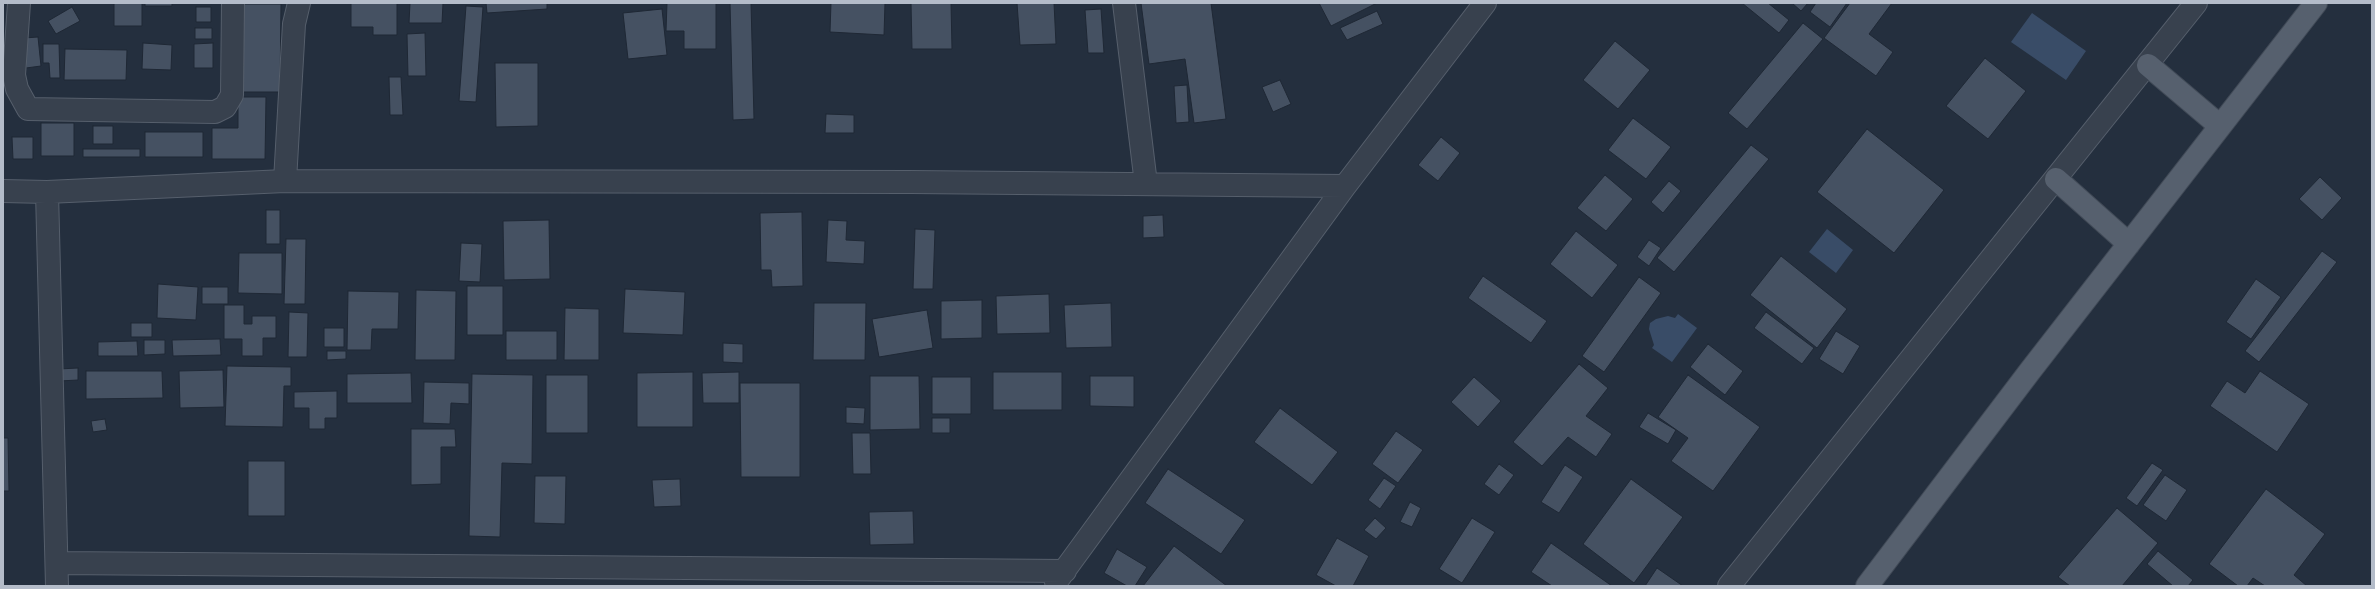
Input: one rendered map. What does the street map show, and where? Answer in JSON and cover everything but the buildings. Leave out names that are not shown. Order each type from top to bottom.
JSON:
[{"type":"main road","points":[[1867,586],[2316,3]]},
{"type":"main road","points":[[2148,65],[2220,126]]},
{"type":"main road","points":[[2056,179],[2129,244]]},
{"type":"street","points":[[18,3],[14,75],[17,89],[28,109],[207,112],[215,112],[225,107],[232,95],[233,3]]},
{"type":"street","points":[[285,181],[294,24],[299,3]]},
{"type":"street","points":[[1124,3],[1146,184]]},
{"type":"street","points":[[57,563],[1059,578],[1345,186],[1485,3]]},
{"type":"street","points":[[1729,586],[2148,65],[2196,3]]},
{"type":"street","points":[[3,191],[47,192],[285,181],[1345,186]]},
{"type":"street","points":[[47,192],[57,586]]},
{"type":"water","points":[[2032,13],[2086,51],[2066,80],[2011,42]]},
{"type":"water","points":[[1827,229],[1853,250],[1836,273],[1809,252]]},
{"type":"water","points":[[1678,314],[1697,328],[1672,362],[1652,348],[1654,345],[1649,329],[1650,323],[1656,319],[1668,316],[1675,318]]}]
